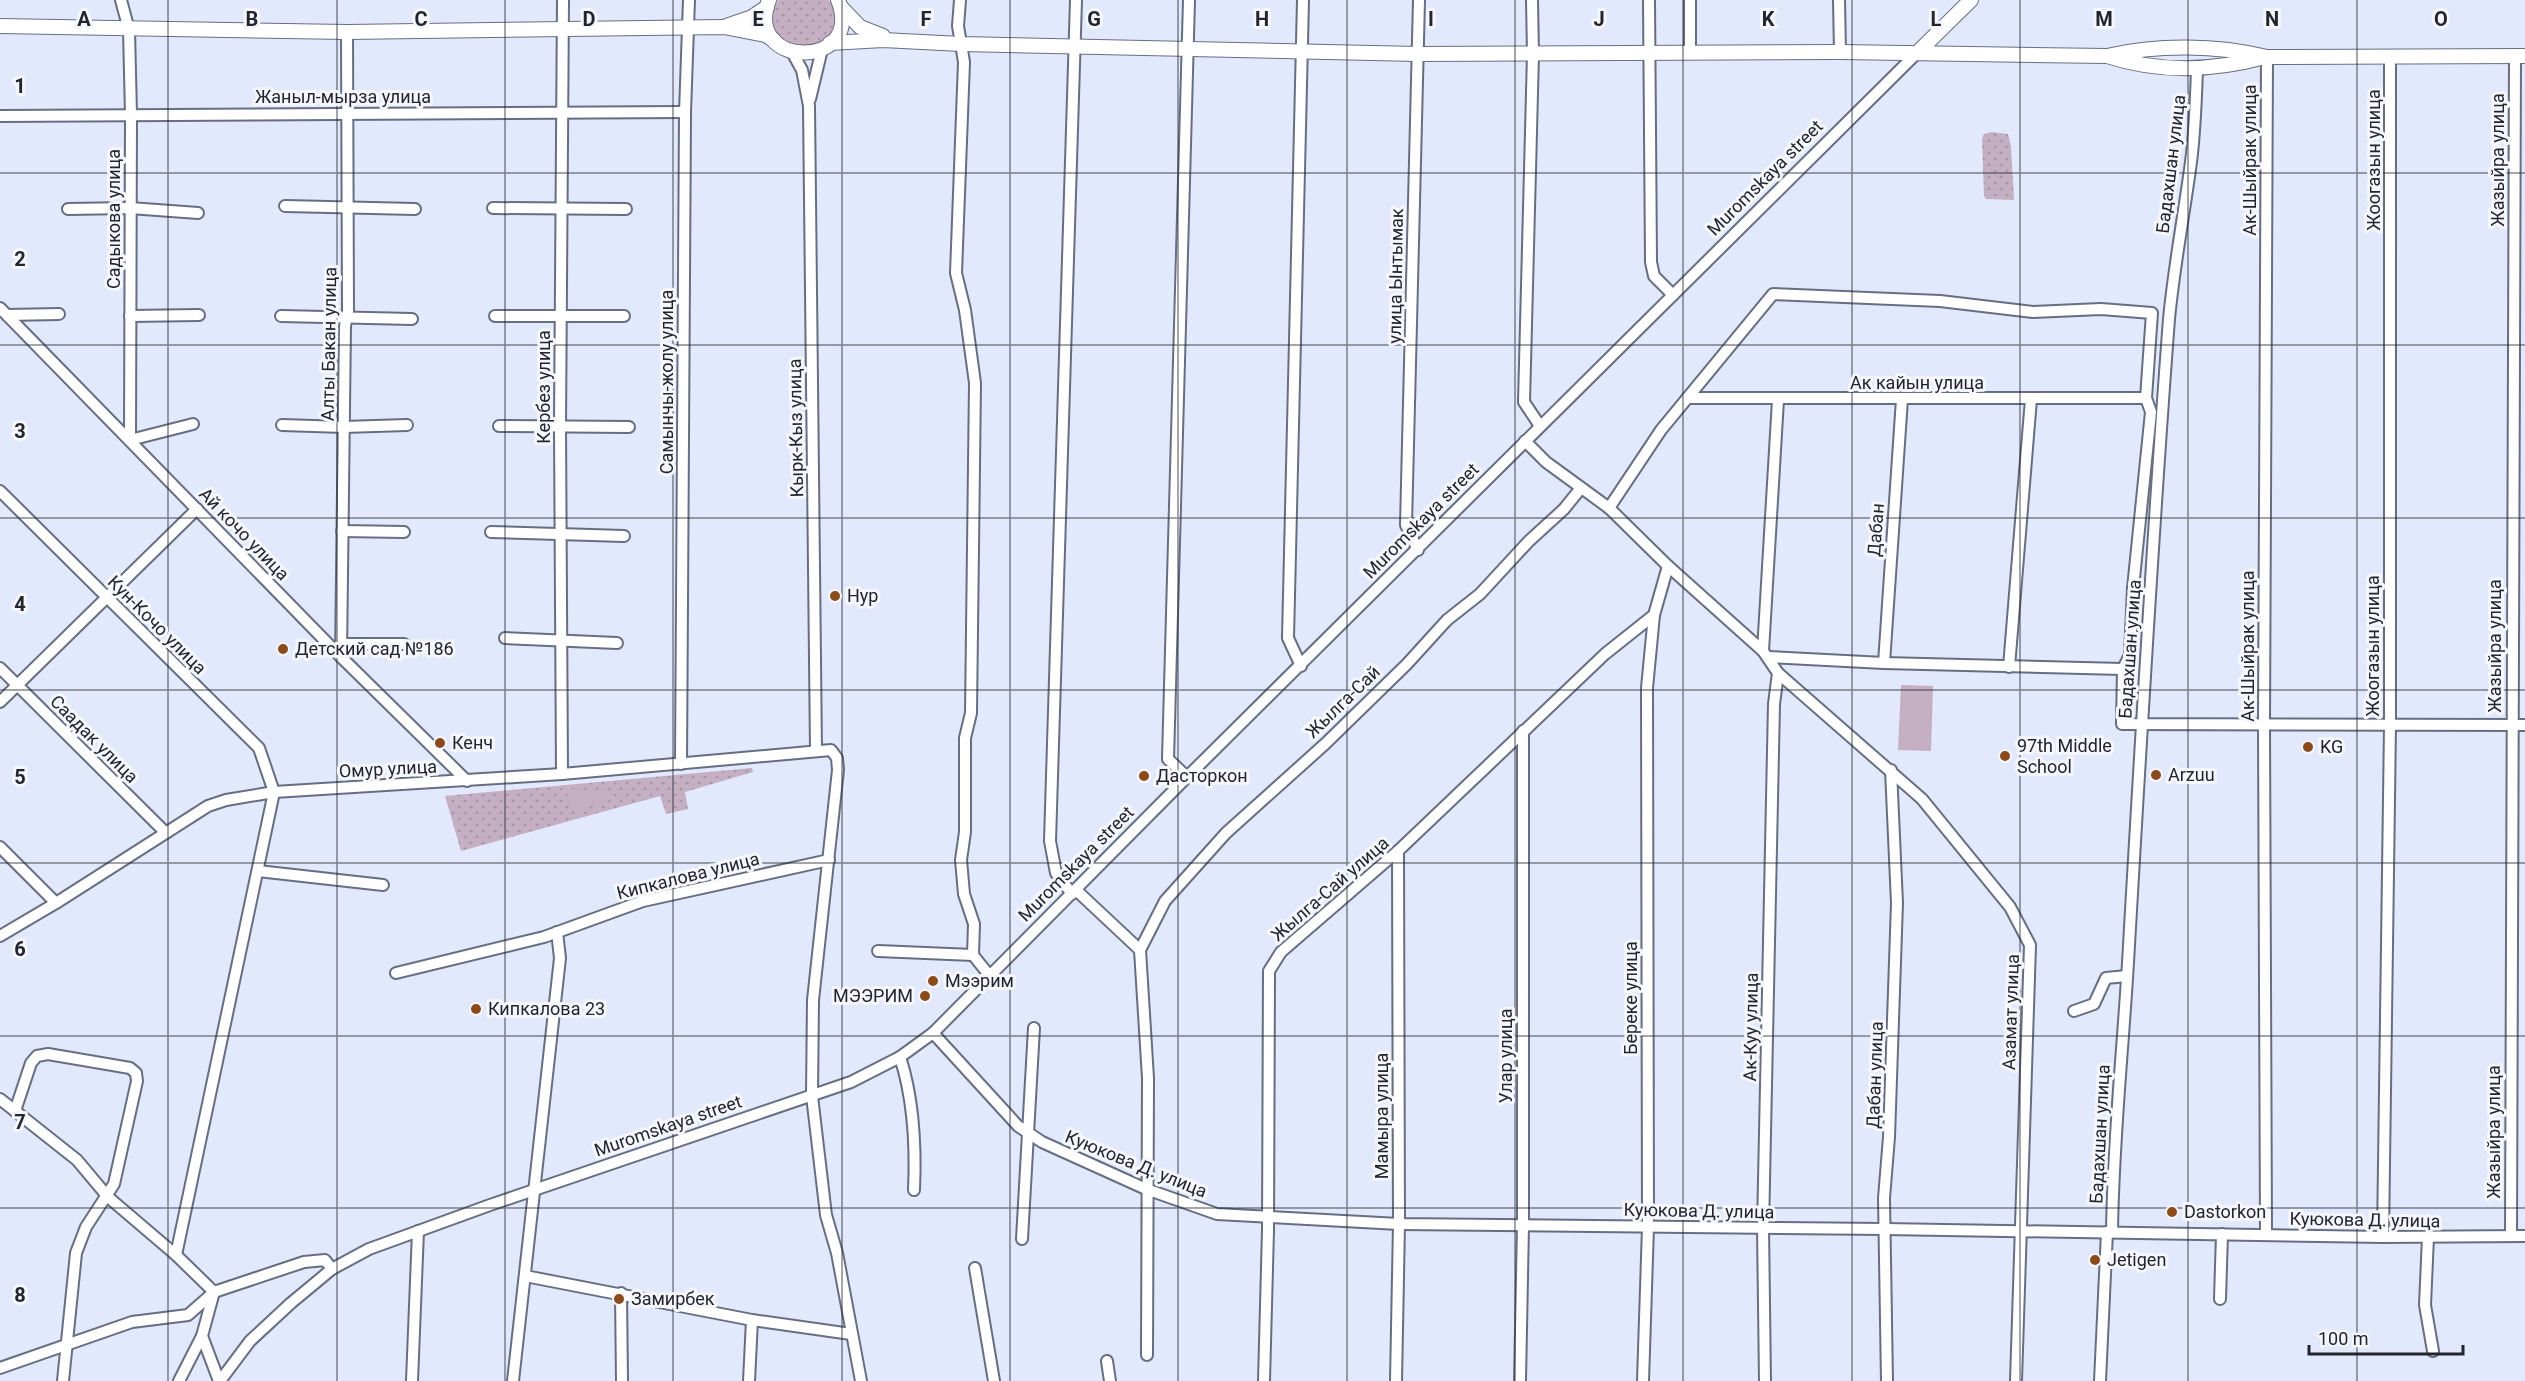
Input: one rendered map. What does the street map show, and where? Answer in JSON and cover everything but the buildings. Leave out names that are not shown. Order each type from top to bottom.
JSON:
[{"type":"main road","name":"Muromskaya street","points":[[1917,53],[1971,0]]},
{"type":"main road","points":[[724,27],[746,20],[768,4]]},
{"type":"main road","points":[[768,4],[767,25],[774,40]]},
{"type":"main road","points":[[839,4],[860,27],[882,36],[908,40]]},
{"type":"main road","points":[[826,46],[841,25],[839,4]]},
{"type":"main road","points":[[0,26],[347,32],[724,27],[757,33],[774,40],[792,52],[808,54],[826,46],[868,40],[908,40],[961,44],[1418,54],[1840,52],[2107,56],[2133,50],[2196,49],[2242,51],[2267,57]]},
{"type":"main road","points":[[2107,56],[2132,64],[2197,69],[2243,63],[2267,57],[2520,56]]},
{"type":"street","name":"Садыкова улица","points":[[121,0],[129,30],[131,115],[130,440]]},
{"type":"street","name":"Кербез улица","points":[[562,0],[560,316],[562,774]]},
{"type":"street","name":"Самынчы-жолу улица","points":[[681,764],[685,112],[689,0]]},
{"type":"street","points":[[960,0],[958,26],[964,62],[956,273],[965,310],[975,383],[969,689],[971,713],[965,738],[965,832],[961,860],[964,894],[974,924],[973,955],[989,975]]},
{"type":"street","points":[[1076,0],[1050,841],[1056,873],[1074,892],[1140,950],[1148,1078],[1146,1190],[1148,1355]]},
{"type":"street","points":[[1187,777],[1168,759],[1189,0]]},
{"type":"street","points":[[1301,666],[1288,638],[1303,0]]},
{"type":"street","name":"улица Ынтымак","points":[[1418,550],[1406,525],[1419,0]]},
{"type":"street","points":[[1532,0],[1533,54],[1524,402],[1540,426]]},
{"type":"street","points":[[1649,0],[1651,262],[1654,276],[1672,296]]},
{"type":"street","points":[[1690,0],[1690,53]]},
{"type":"street","points":[[1839,0],[1840,52]]},
{"type":"street","name":"Алты Бакан улица","points":[[341,657],[348,208],[347,32]]},
{"type":"street","name":"Кырк-Кыз улица","points":[[809,106],[826,46]]},
{"type":"street","name":"Кырк-Кыз улица","points":[[792,52],[802,70],[809,106],[816,751]]},
{"type":"street","name":"Muromskaya street","points":[[219,1381],[250,1341],[291,1303],[332,1269],[369,1249],[851,1082],[900,1057],[933,1033],[1187,777],[1917,53]]},
{"type":"street","name":"Жоогазын улица","points":[[2383,1237],[2390,726],[2390,56]]},
{"type":"street","name":"Жазыйра улица","points":[[2511,1236],[2511,724],[2520,56]]},
{"type":"street","name":"Ак-Шыйрак улица","points":[[2266,1235],[2264,725],[2267,57]]},
{"type":"street","name":"Бадахшан улица","points":[[2100,1381],[2116,1117],[2119,976],[2141,725],[2170,315],[2196,111],[2197,69]]},
{"type":"street","name":"Жаныл-мырза улица","points":[[0,116],[685,112]]},
{"type":"street","points":[[285,206],[415,209]]},
{"type":"street","points":[[68,208],[130,208],[198,213]]},
{"type":"street","points":[[493,208],[626,209]]},
{"type":"street","points":[[1609,508],[1661,430],[1773,294],[1940,302],[2033,312],[2101,309],[2152,313],[2146,398],[2151,412],[2133,588],[2130,656],[2122,669],[2122,724],[2390,726],[2525,724]]},
{"type":"street","points":[[3,312],[59,314]]},
{"type":"street","name":"Ай кочо улица","points":[[3,312],[341,657],[466,781]]},
{"type":"street","points":[[130,316],[199,315]]},
{"type":"street","points":[[281,316],[412,319]]},
{"type":"street","points":[[495,316],[624,316]]},
{"type":"street","name":"Ак кайын улица","points":[[1687,398],[1778,400],[2146,398]]},
{"type":"street","name":"Дабан","points":[[1884,663],[1902,399]]},
{"type":"street","points":[[2009,667],[2031,399]]},
{"type":"street","points":[[1778,400],[1766,654],[1884,663],[2122,669]]},
{"type":"street","points":[[130,440],[193,424]]},
{"type":"street","points":[[282,426],[344,427],[407,424]]},
{"type":"street","points":[[499,426],[629,427]]},
{"type":"street","name":"Азамат улица","points":[[1525,441],[1546,462],[1609,508],[1668,566],[1766,654],[1778,673],[1922,799],[2010,907],[2030,945],[2016,1381]]},
{"type":"street","name":"Жылга-Сай","points":[[1140,950],[1165,901],[1226,833],[1325,744],[1407,664],[1447,620],[1480,594],[1529,541],[1564,509],[1581,488]]},
{"type":"street","name":"Кун-Кочо улица","points":[[0,491],[259,748],[274,792]]},
{"type":"street","points":[[0,702],[197,509]]},
{"type":"street","points":[[342,531],[404,532]]},
{"type":"street","points":[[491,532],[624,536]]},
{"type":"street","points":[[1654,615],[1668,566]]},
{"type":"street","name":"Жылга-Сай улица","points":[[1264,1381],[1268,1218],[1269,971],[1281,952],[1398,851],[1605,654],[1654,615]]},
{"type":"street","name":"Береке улица","points":[[1643,1381],[1647,1227],[1647,687],[1654,615]]},
{"type":"street","points":[[505,638],[617,643]]},
{"type":"street","points":[[341,644],[404,644]]},
{"type":"street","name":"Саадак улица","points":[[0,668],[166,833]]},
{"type":"street","name":"Ак-Куу улица","points":[[1765,1381],[1763,1228],[1774,704],[1778,673]]},
{"type":"street","name":"Улар улица","points":[[1520,1381],[1523,1225],[1523,731]]},
{"type":"street","points":[[816,751],[831,750],[837,758],[838,770],[813,1000],[812,1096],[826,1215],[837,1253],[861,1381]]},
{"type":"street","name":"Омур улица","points":[[0,936],[217,803],[274,792],[562,774],[816,751]]},
{"type":"street","name":"Дабан улица","points":[[1887,1381],[1884,1198],[1889,1137],[1897,903],[1891,770]]},
{"type":"street","points":[[176,1255],[274,792]]},
{"type":"street","points":[[0,847],[56,903]]},
{"type":"street","name":"Мамыра улица","points":[[1396,1381],[1399,1224],[1398,851]]},
{"type":"street","name":"Кипкалова улица","points":[[396,973],[508,948],[643,901],[829,860]]},
{"type":"street","points":[[258,871],[383,885]]},
{"type":"street","points":[[513,1381],[560,958],[557,932]]},
{"type":"street","points":[[878,951],[973,955]]},
{"type":"street","points":[[2074,1011],[2094,1004],[2106,978],[2119,976]]},
{"type":"street","points":[[1022,1239],[1026,1131],[1034,1028]]},
{"type":"street","name":"Куюкова Д. улица","points":[[933,1033],[1018,1126],[1042,1142],[1146,1190],[1217,1214],[1399,1224],[2383,1237],[2525,1236]]},
{"type":"street","points":[[15,1111],[31,1063],[37,1056],[48,1054],[130,1068],[136,1073],[137,1081],[114,1184],[108,1197],[86,1227],[76,1253],[63,1381]]},
{"type":"street","points":[[900,1057],[912,1105],[914,1190]]},
{"type":"street","points":[[0,1099],[78,1160],[108,1197],[176,1255],[214,1292]]},
{"type":"street","points":[[412,1381],[418,1231]]},
{"type":"street","points":[[2220,1299],[2222,1234]]},
{"type":"street","points":[[2428,1237],[2425,1305],[2433,1351]]},
{"type":"street","points":[[0,1368],[132,1322],[188,1316],[214,1292],[304,1262],[325,1260],[332,1269]]},
{"type":"street","points":[[975,1268],[994,1381]]},
{"type":"street","points":[[525,1276],[752,1320],[851,1334]]},
{"type":"street","points":[[179,1381],[202,1336],[214,1292]]},
{"type":"street","points":[[621,1293],[622,1381]]},
{"type":"street","points":[[749,1381],[752,1320]]},
{"type":"street","points":[[202,1336],[219,1381]]},
{"type":"street","points":[[1107,1361],[1110,1381]]},
{"type":"shaded area","points":[[778,0],[829,0],[835,19],[831,33],[819,42],[805,45],[790,43],[778,35],[773,20]]},
{"type":"shaded area","points":[[1992,132],[2008,134],[2011,146],[2014,200],[1986,199],[1984,196],[1982,139],[1984,134]]},
{"type":"shaded area","points":[[1901,685],[1933,686],[1931,751],[1898,750]]},
{"type":"shaded area","points":[[752,768],[753,772],[685,792],[688,809],[666,814],[660,796],[461,851],[445,796]]},
{"type":"shaded area","points":[[566,789],[607,791],[610,800],[571,811]]},
{"type":"place","name":"Нур","points":[[835,596]]},
{"type":"place","name":"Детский сад №186","points":[[283,649]]},
{"type":"place","name":"Кенч","points":[[440,743]]},
{"type":"place","name":"KG","points":[[2308,747]]},
{"type":"place","name":"97th Middle School","points":[[2005,756]]},
{"type":"place","name":"Arzuu","points":[[2156,775]]},
{"type":"place","name":"Дасторкон","points":[[1144,776]]},
{"type":"place","name":"Мээрим","points":[[933,981]]},
{"type":"place","name":"МЭЭРИМ","points":[[925,996]]},
{"type":"place","name":"Кипкалова 23","points":[[476,1009]]},
{"type":"place","name":"Dastorkon","points":[[2172,1212]]},
{"type":"place","name":"Jetigen","points":[[2095,1260]]},
{"type":"place","name":"Замирбек","points":[[619,1299]]}]
